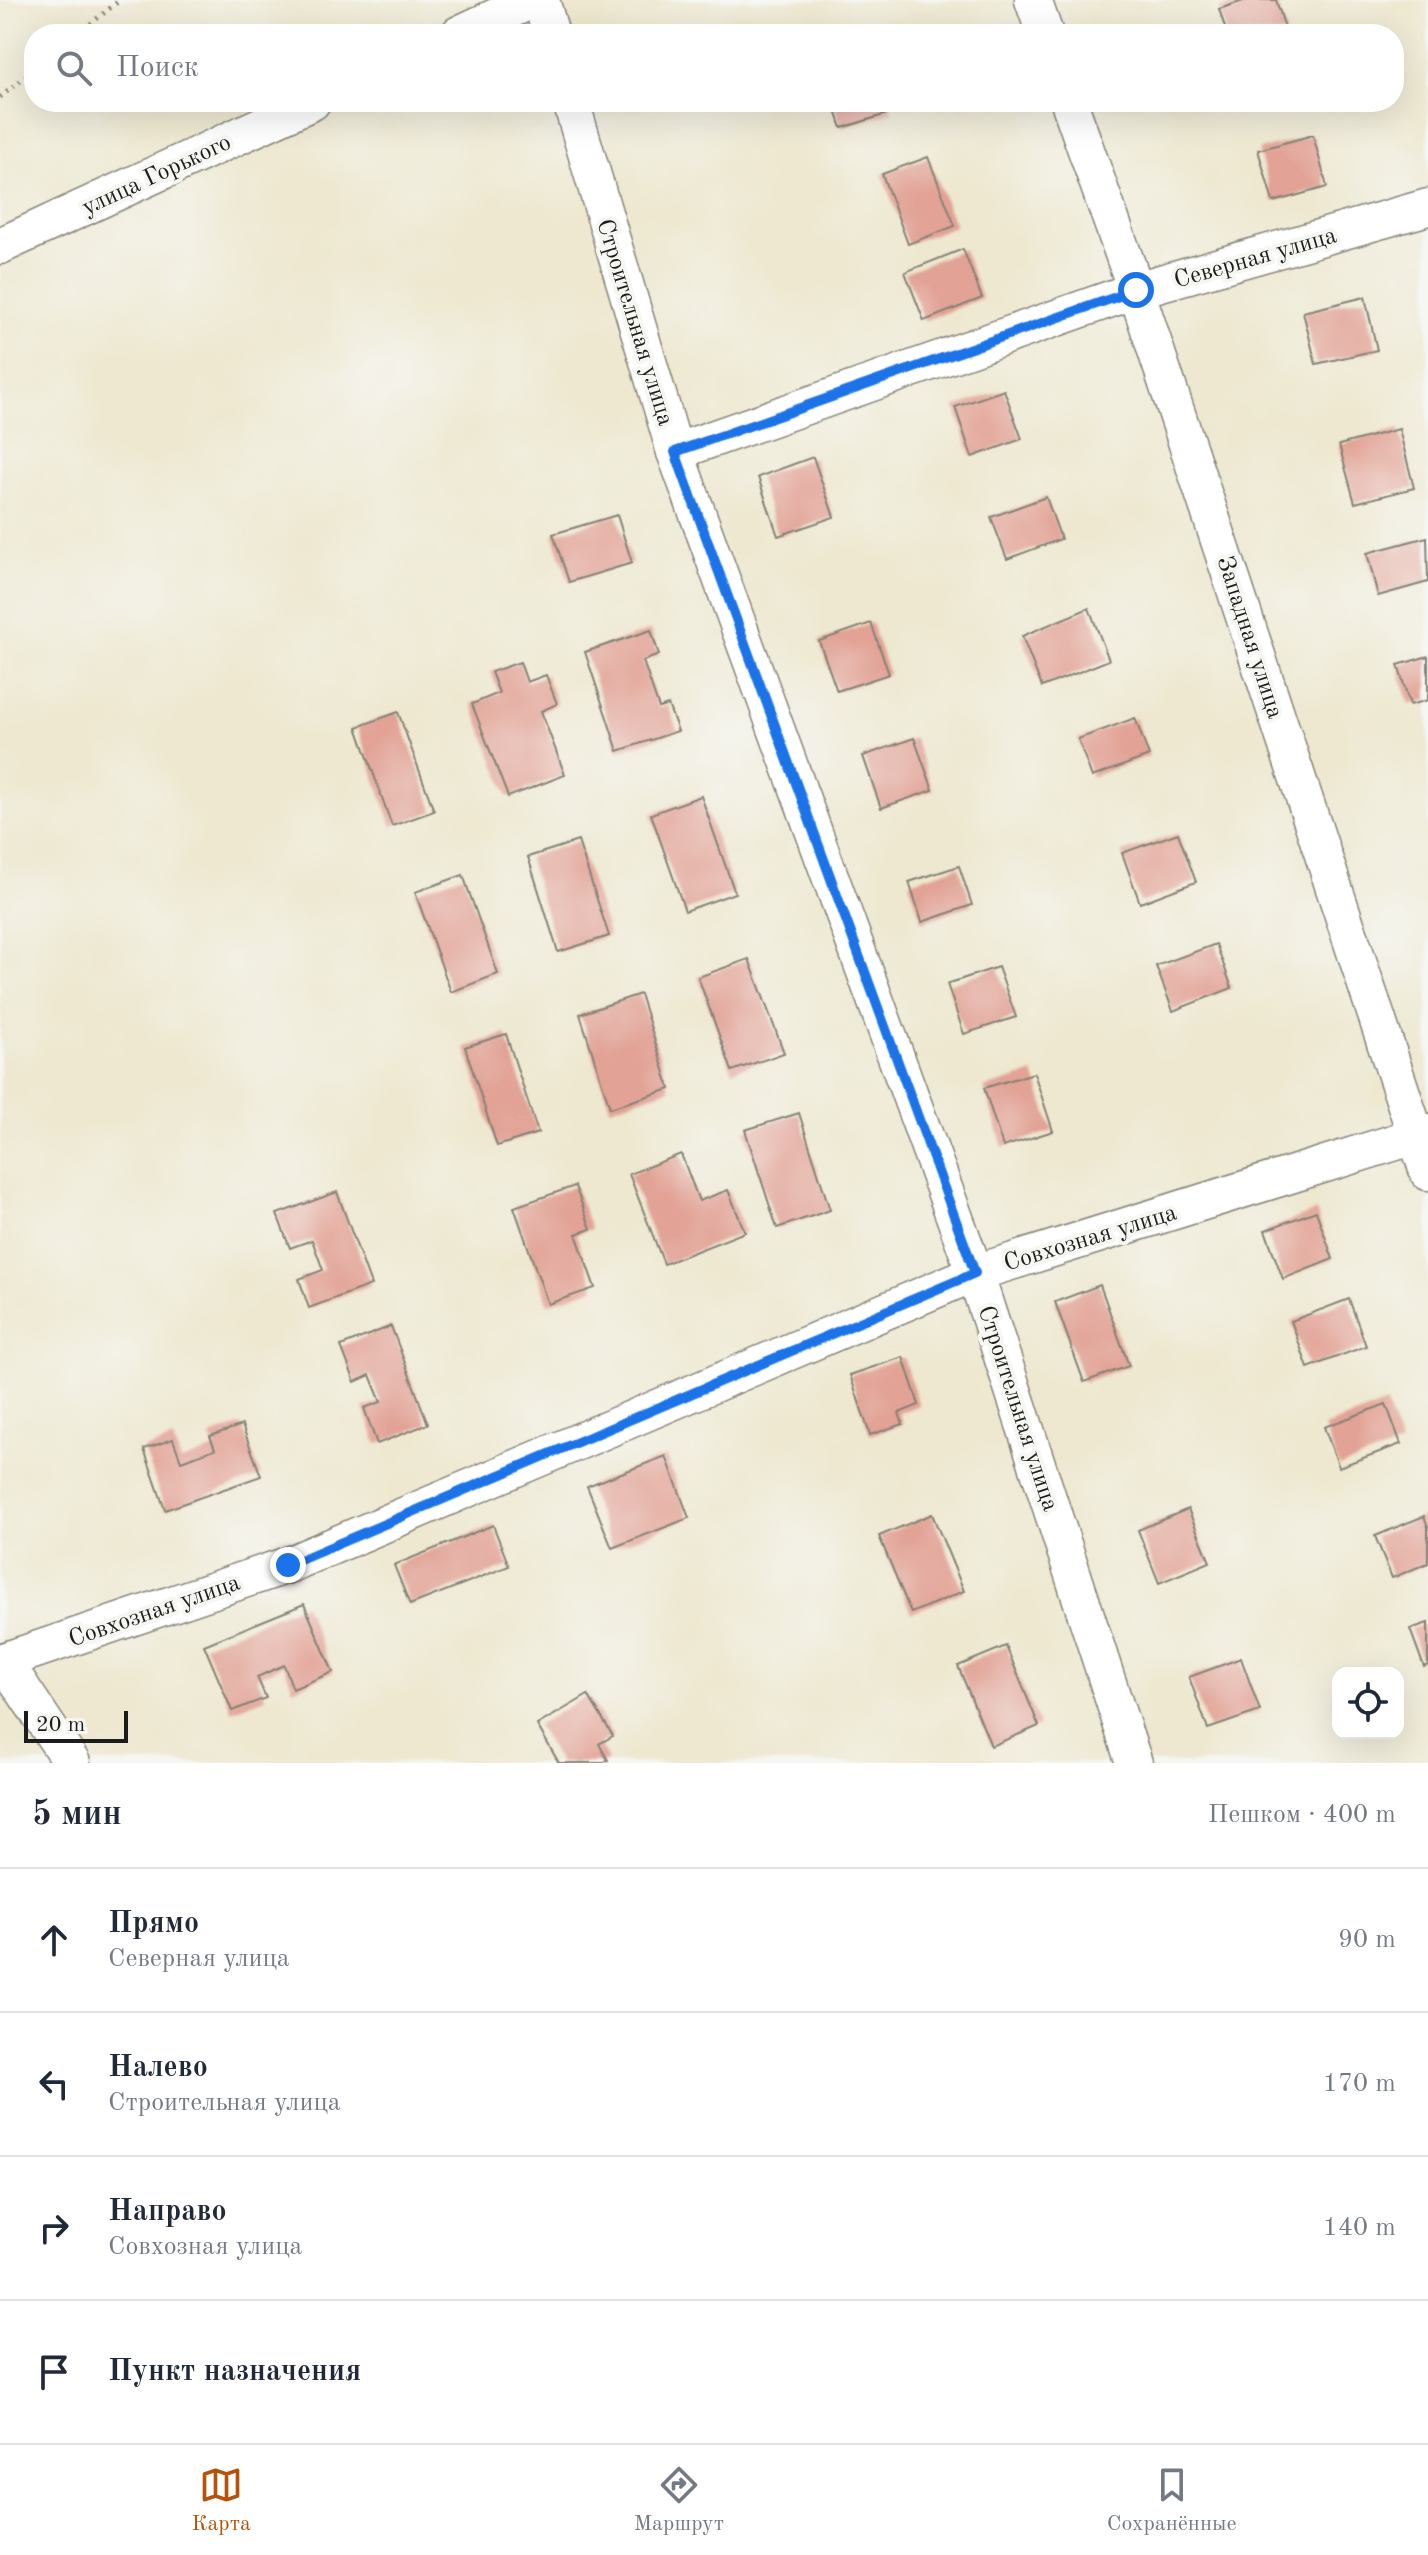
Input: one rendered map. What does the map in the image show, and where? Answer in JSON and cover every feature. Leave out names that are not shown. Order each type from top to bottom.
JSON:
[{"type":"street","points":[[480,24],[532,0]]},
{"type":"street","points":[[541,0],[548,24]]},
{"type":"street","points":[[1033,0],[1041,24]]},
{"type":"street","name":"улица Горького","points":[[0,246],[290,112]]},
{"type":"street","name":"Строительная улица","points":[[574,112],[675,452],[975,1273],[1134,1763]]},
{"type":"street","name":"Западная улица","points":[[1073,112],[1136,290],[1422,1135],[1428,1172]]},
{"type":"street","name":"Северная улица","points":[[675,452],[1136,290],[1428,207]]},
{"type":"street","name":"Совхозная улица","points":[[2,1661],[288,1565],[975,1273],[1422,1135]]},
{"type":"street","points":[[2,1661],[72,1763]]},
{"type":"path","points":[[90,24],[120,0]]},
{"type":"path","points":[[0,97],[24,78]]},
{"type":"building","points":[[1246,0],[1276,0],[1284,24],[1224,24],[1219,9]]},
{"type":"building","points":[[836,112],[893,112],[842,128]]},
{"type":"building","points":[[1313,135],[1327,187],[1273,202],[1258,150]]},
{"type":"building","points":[[928,157],[955,226],[908,244],[882,174]]},
{"type":"building","points":[[963,249],[982,298],[924,321],[905,272]]},
{"type":"building","points":[[1365,297],[1377,350],[1316,364],[1303,312]]},
{"type":"building","points":[[1004,390],[1022,439],[972,457],[955,407]]},
{"type":"building","points":[[1399,429],[1414,488],[1355,503],[1339,445]]},
{"type":"building","points":[[813,457],[834,517],[778,536],[758,477]]},
{"type":"building","points":[[1046,497],[1061,539],[1007,559],[991,517]]},
{"type":"building","points":[[617,515],[632,563],[569,582],[553,534]]},
{"type":"building","points":[[1427,537],[1428,582],[1378,596],[1367,553]]},
{"type":"building","points":[[1089,608],[1109,660],[1042,687],[1022,636]]},
{"type":"building","points":[[871,623],[889,674],[837,691],[819,641]]},
{"type":"building","points":[[651,630],[659,655],[643,661],[659,708],[668,705],[678,731],[618,751],[585,652]]},
{"type":"building","points":[[1428,656],[1428,700],[1410,705],[1398,665]]},
{"type":"building","points":[[520,662],[527,682],[546,675],[557,704],[541,711],[565,775],[508,797],[472,704],[499,693],[491,672]]},
{"type":"building","points":[[398,712],[434,811],[392,826],[357,727]]},
{"type":"building","points":[[1135,718],[1149,756],[1092,777],[1078,739]]},
{"type":"building","points":[[914,738],[933,790],[881,808],[863,756]]},
{"type":"building","points":[[701,796],[735,893],[685,911],[651,814]]},
{"type":"building","points":[[1178,833],[1196,882],[1140,903],[1122,853]]},
{"type":"building","points":[[578,841],[609,936],[558,952],[528,857]]},
{"type":"building","points":[[959,866],[972,905],[922,922],[909,882]]},
{"type":"building","points":[[463,875],[498,974],[451,992],[415,892]]},
{"type":"building","points":[[1216,944],[1232,988],[1173,1011],[1156,966]]},
{"type":"building","points":[[749,959],[784,1053],[732,1071],[698,977]]},
{"type":"building","points":[[998,967],[1016,1017],[964,1034],[947,984]]},
{"type":"building","points":[[640,994],[670,1089],[610,1108],[580,1014]]},
{"type":"building","points":[[506,1034],[538,1133],[497,1146],[465,1047]]},
{"type":"building","points":[[1034,1073],[1053,1131],[1003,1147],[984,1088]]},
{"type":"building","points":[[799,1113],[830,1210],[777,1228],[745,1130]]},
{"type":"building","points":[[681,1154],[699,1201],[728,1190],[745,1232],[664,1264],[629,1174]]},
{"type":"building","points":[[575,1186],[591,1229],[576,1234],[595,1288],[548,1304],[514,1207]]},
{"type":"building","points":[[337,1192],[371,1285],[309,1308],[299,1279],[323,1270],[312,1240],[290,1248],[277,1214]]},
{"type":"building","points":[[1316,1211],[1333,1259],[1283,1279],[1265,1230]]},
{"type":"building","points":[[1100,1285],[1129,1366],[1084,1382],[1055,1302]]},
{"type":"building","points":[[1349,1299],[1366,1346],[1308,1368],[1291,1321]]},
{"type":"building","points":[[391,1326],[428,1424],[377,1444],[364,1408],[381,1402],[370,1375],[355,1382],[341,1346]]},
{"type":"building","points":[[903,1357],[919,1405],[899,1413],[903,1424],[870,1435],[850,1375]]},
{"type":"building","points":[[1386,1404],[1401,1444],[1339,1467],[1324,1427]]},
{"type":"building","points":[[242,1425],[261,1476],[165,1510],[144,1449],[173,1439],[181,1461],[215,1449],[210,1436]]},
{"type":"building","points":[[666,1456],[689,1518],[612,1548],[587,1486]]},
{"type":"building","points":[[1188,1509],[1210,1562],[1159,1583],[1138,1530]]},
{"type":"building","points":[[932,1514],[964,1591],[911,1613],[879,1536]]},
{"type":"building","points":[[1424,1516],[1428,1527],[1428,1563],[1392,1578],[1375,1536]]},
{"type":"building","points":[[493,1525],[509,1566],[410,1605],[394,1565]]},
{"type":"building","points":[[304,1604],[333,1672],[293,1689],[284,1665],[257,1677],[266,1698],[232,1711],[204,1645]]},
{"type":"building","points":[[1428,1623],[1428,1665],[1424,1667],[1410,1629]]},
{"type":"building","points":[[1006,1646],[1039,1726],[991,1746],[958,1666]]},
{"type":"building","points":[[1241,1658],[1260,1711],[1208,1729],[1189,1677]]},
{"type":"building","points":[[588,1695],[613,1736],[599,1744],[608,1760],[602,1763],[559,1763],[537,1725]]},
{"type":"route","points":[[288,1565],[975,1273],[675,452],[1136,290]]}]
